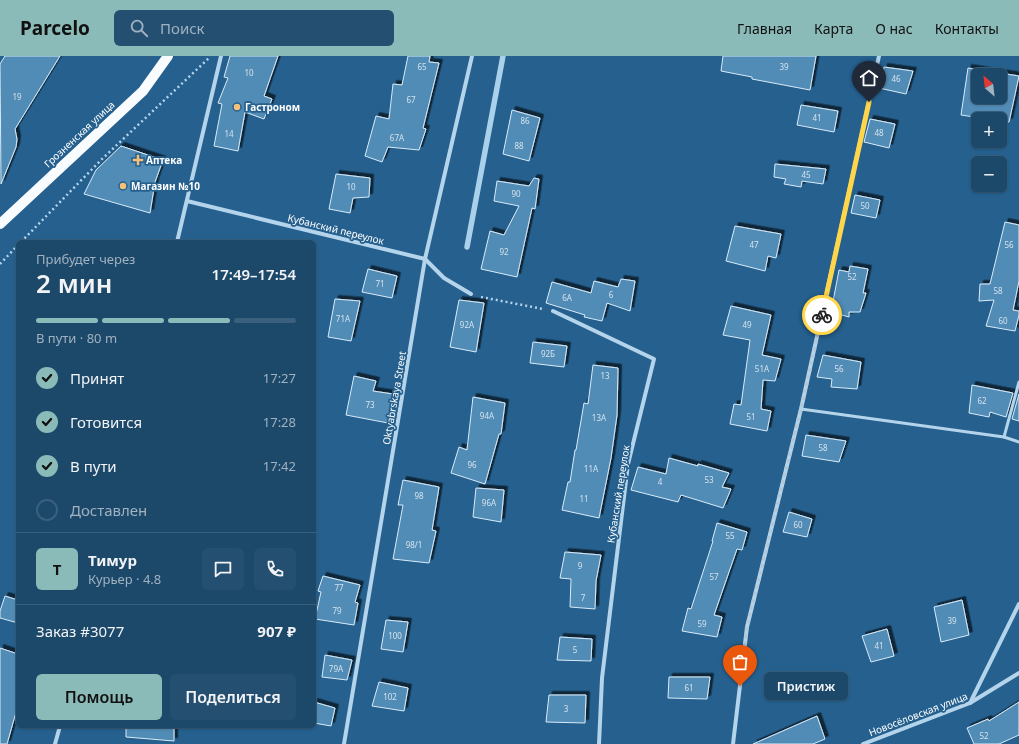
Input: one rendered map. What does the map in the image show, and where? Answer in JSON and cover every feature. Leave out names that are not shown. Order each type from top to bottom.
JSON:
[{"type":"main road","name":"Грозненская улица","points":[[0,224],[143,91],[168,56]]},
{"type":"street","points":[[177,240],[221,56]]},
{"type":"street","name":"Oktyabrskaya Street","points":[[344,744],[426,259],[472,56]]},
{"type":"street","points":[[733,744],[747,627],[801,409],[879,56]]},
{"type":"street","name":"Кубанский переулок","points":[[187,201],[426,259]]},
{"type":"street","points":[[426,259],[444,278],[471,294]]},
{"type":"street","name":"Кубанский переулок","points":[[553,311],[654,359],[628,464],[602,678],[599,744]]},
{"type":"street","points":[[970,703],[1019,604]]},
{"type":"street","name":"Новосёловская улица","points":[[863,744],[970,703],[1019,673]]},
{"type":"street","points":[[55,744],[59,728]]},
{"type":"lane","points":[[1004,437],[1019,382]]},
{"type":"lane","points":[[801,409],[1004,437],[1019,442]]},
{"type":"path","points":[[23,240],[102,159],[210,56]]},
{"type":"path","points":[[0,264],[16,247]]},
{"type":"path","points":[[471,294],[553,311]]},
{"type":"building","points":[[5,56],[60,56],[15,129],[17,139],[16,147],[1,184],[0,64]]},
{"type":"building","points":[[230,56],[278,56],[264,96],[272,99],[264,119],[245,112],[238,151],[214,146],[222,104],[218,103],[228,78],[224,77]]},
{"type":"building","points":[[408,56],[430,56],[429,62],[439,63],[423,128],[426,129],[419,150],[388,147],[382,162],[365,156],[376,116],[389,119],[393,84],[402,85]]},
{"type":"building","points":[[723,56],[816,56],[810,90],[752,79],[752,77],[721,71]]},
{"type":"building","points":[[884,67],[913,71],[906,94],[879,88]]},
{"type":"building","points":[[968,68],[971,68],[971,104],[1007,104],[1007,74],[1019,76],[1009,122],[1007,122],[1007,112],[971,112],[971,117],[961,115]]},
{"type":"building","points":[[801,105],[838,111],[834,132],[797,125]]},
{"type":"building","points":[[512,110],[540,118],[529,161],[503,154]]},
{"type":"building","points":[[870,119],[895,124],[889,148],[864,142]]},
{"type":"building","points":[[121,146],[163,160],[155,182],[150,213],[84,194],[96,170]]},
{"type":"building","points":[[775,164],[826,169],[823,184],[802,181],[801,187],[784,184],[786,179],[774,177]]},
{"type":"building","points":[[336,174],[370,178],[369,197],[353,198],[350,213],[329,209]]},
{"type":"building","points":[[534,178],[539,179],[535,209],[532,208],[517,277],[481,269],[490,231],[504,235],[519,206],[494,201],[497,181],[529,186]]},
{"type":"building","points":[[855,195],[880,200],[876,218],[851,213]]},
{"type":"building","points":[[1005,222],[1019,225],[1019,281],[1013,310],[1019,311],[1019,315],[1015,331],[986,326],[994,300],[979,301],[980,284],[990,284]]},
{"type":"building","points":[[735,226],[781,234],[776,258],[768,256],[765,271],[726,261]]},
{"type":"building","points":[[850,266],[868,269],[863,293],[866,293],[860,312],[849,312],[849,317],[831,312],[839,270],[849,272]]},
{"type":"building","points":[[368,269],[397,276],[392,298],[362,292]]},
{"type":"building","points":[[621,279],[635,281],[630,311],[607,303],[602,321],[584,317],[585,315],[546,303],[552,282],[591,293],[594,281],[618,287]]},
{"type":"building","points":[[335,299],[360,301],[351,341],[328,337]]},
{"type":"building","points":[[459,300],[484,303],[476,352],[450,347]]},
{"type":"building","points":[[731,306],[771,315],[762,355],[781,359],[775,381],[763,380],[761,409],[771,411],[767,431],[730,424],[734,404],[741,405],[750,340],[723,335]]},
{"type":"building","points":[[533,342],[567,346],[564,367],[530,363]]},
{"type":"building","points":[[823,355],[861,362],[857,389],[831,387],[832,379],[817,377]]},
{"type":"building","points":[[593,365],[618,368],[617,415],[611,458],[599,518],[562,510],[568,482],[570,482],[584,403],[588,404]]},
{"type":"building","points":[[354,376],[376,381],[373,391],[393,394],[388,423],[346,415]]},
{"type":"building","points":[[972,385],[1013,393],[1006,417],[990,412],[989,417],[969,413]]},
{"type":"building","points":[[1019,394],[1019,421],[1012,419]]},
{"type":"building","points":[[473,397],[505,403],[501,434],[499,434],[485,484],[451,473],[459,447],[467,450]]},
{"type":"building","points":[[806,435],[846,441],[839,462],[802,456]]},
{"type":"building","points":[[669,458],[698,466],[698,464],[729,473],[722,487],[731,489],[723,508],[681,495],[678,502],[631,490],[638,467],[666,474]]},
{"type":"building","points":[[403,480],[439,487],[432,530],[436,531],[429,563],[393,559],[403,505],[398,505]]},
{"type":"building","points":[[476,488],[504,490],[501,522],[473,517]]},
{"type":"building","points":[[789,512],[812,519],[807,537],[783,532]]},
{"type":"building","points":[[717,523],[747,532],[742,550],[737,549],[714,615],[722,617],[717,637],[682,631],[688,608],[691,609],[713,541]]},
{"type":"building","points":[[565,552],[601,555],[596,581],[595,609],[570,607],[571,579],[560,578]]},
{"type":"building","points":[[323,576],[360,585],[355,602],[358,603],[354,625],[316,619],[321,592],[318,591]]},
{"type":"building","points":[[5,596],[16,599],[16,622],[0,618],[0,611]]},
{"type":"building","points":[[962,600],[969,635],[941,642],[934,607]]},
{"type":"building","points":[[386,620],[408,622],[403,652],[381,649]]},
{"type":"building","points":[[887,629],[894,656],[871,662],[862,636]]},
{"type":"building","points":[[560,637],[592,639],[591,661],[557,660]]},
{"type":"building","points":[[0,648],[16,653],[16,712],[7,744],[0,744]]},
{"type":"building","points":[[325,655],[352,660],[347,680],[322,677]]},
{"type":"building","points":[[669,677],[710,677],[707,699],[668,698]]},
{"type":"building","points":[[379,682],[408,688],[404,711],[372,706]]},
{"type":"building","points":[[549,695],[586,695],[585,723],[546,722]]},
{"type":"building","points":[[1019,702],[1019,735],[999,744],[974,744],[967,728],[988,719],[989,721]]},
{"type":"building","points":[[316,703],[335,708],[331,726],[316,723]]},
{"type":"building","points":[[817,716],[825,739],[813,744],[753,744]]},
{"type":"building","points":[[126,728],[174,728],[174,741],[126,737]]},
{"type":"waterway","points":[[467,247],[503,56]]},
{"type":"way so far","points":[[740,686],[747,627],[801,409],[822,315]]},
{"type":"place","name":"Гастроном","points":[[237,107]]},
{"type":"place","name":"Аптека","points":[[138,160]]},
{"type":"place","name":"Магазин №10","points":[[123,186]]},
{"type":"place","name":"Пристиж","points":[[740,686]]},
{"type":"route","points":[[822,315],[869,102]]}]
